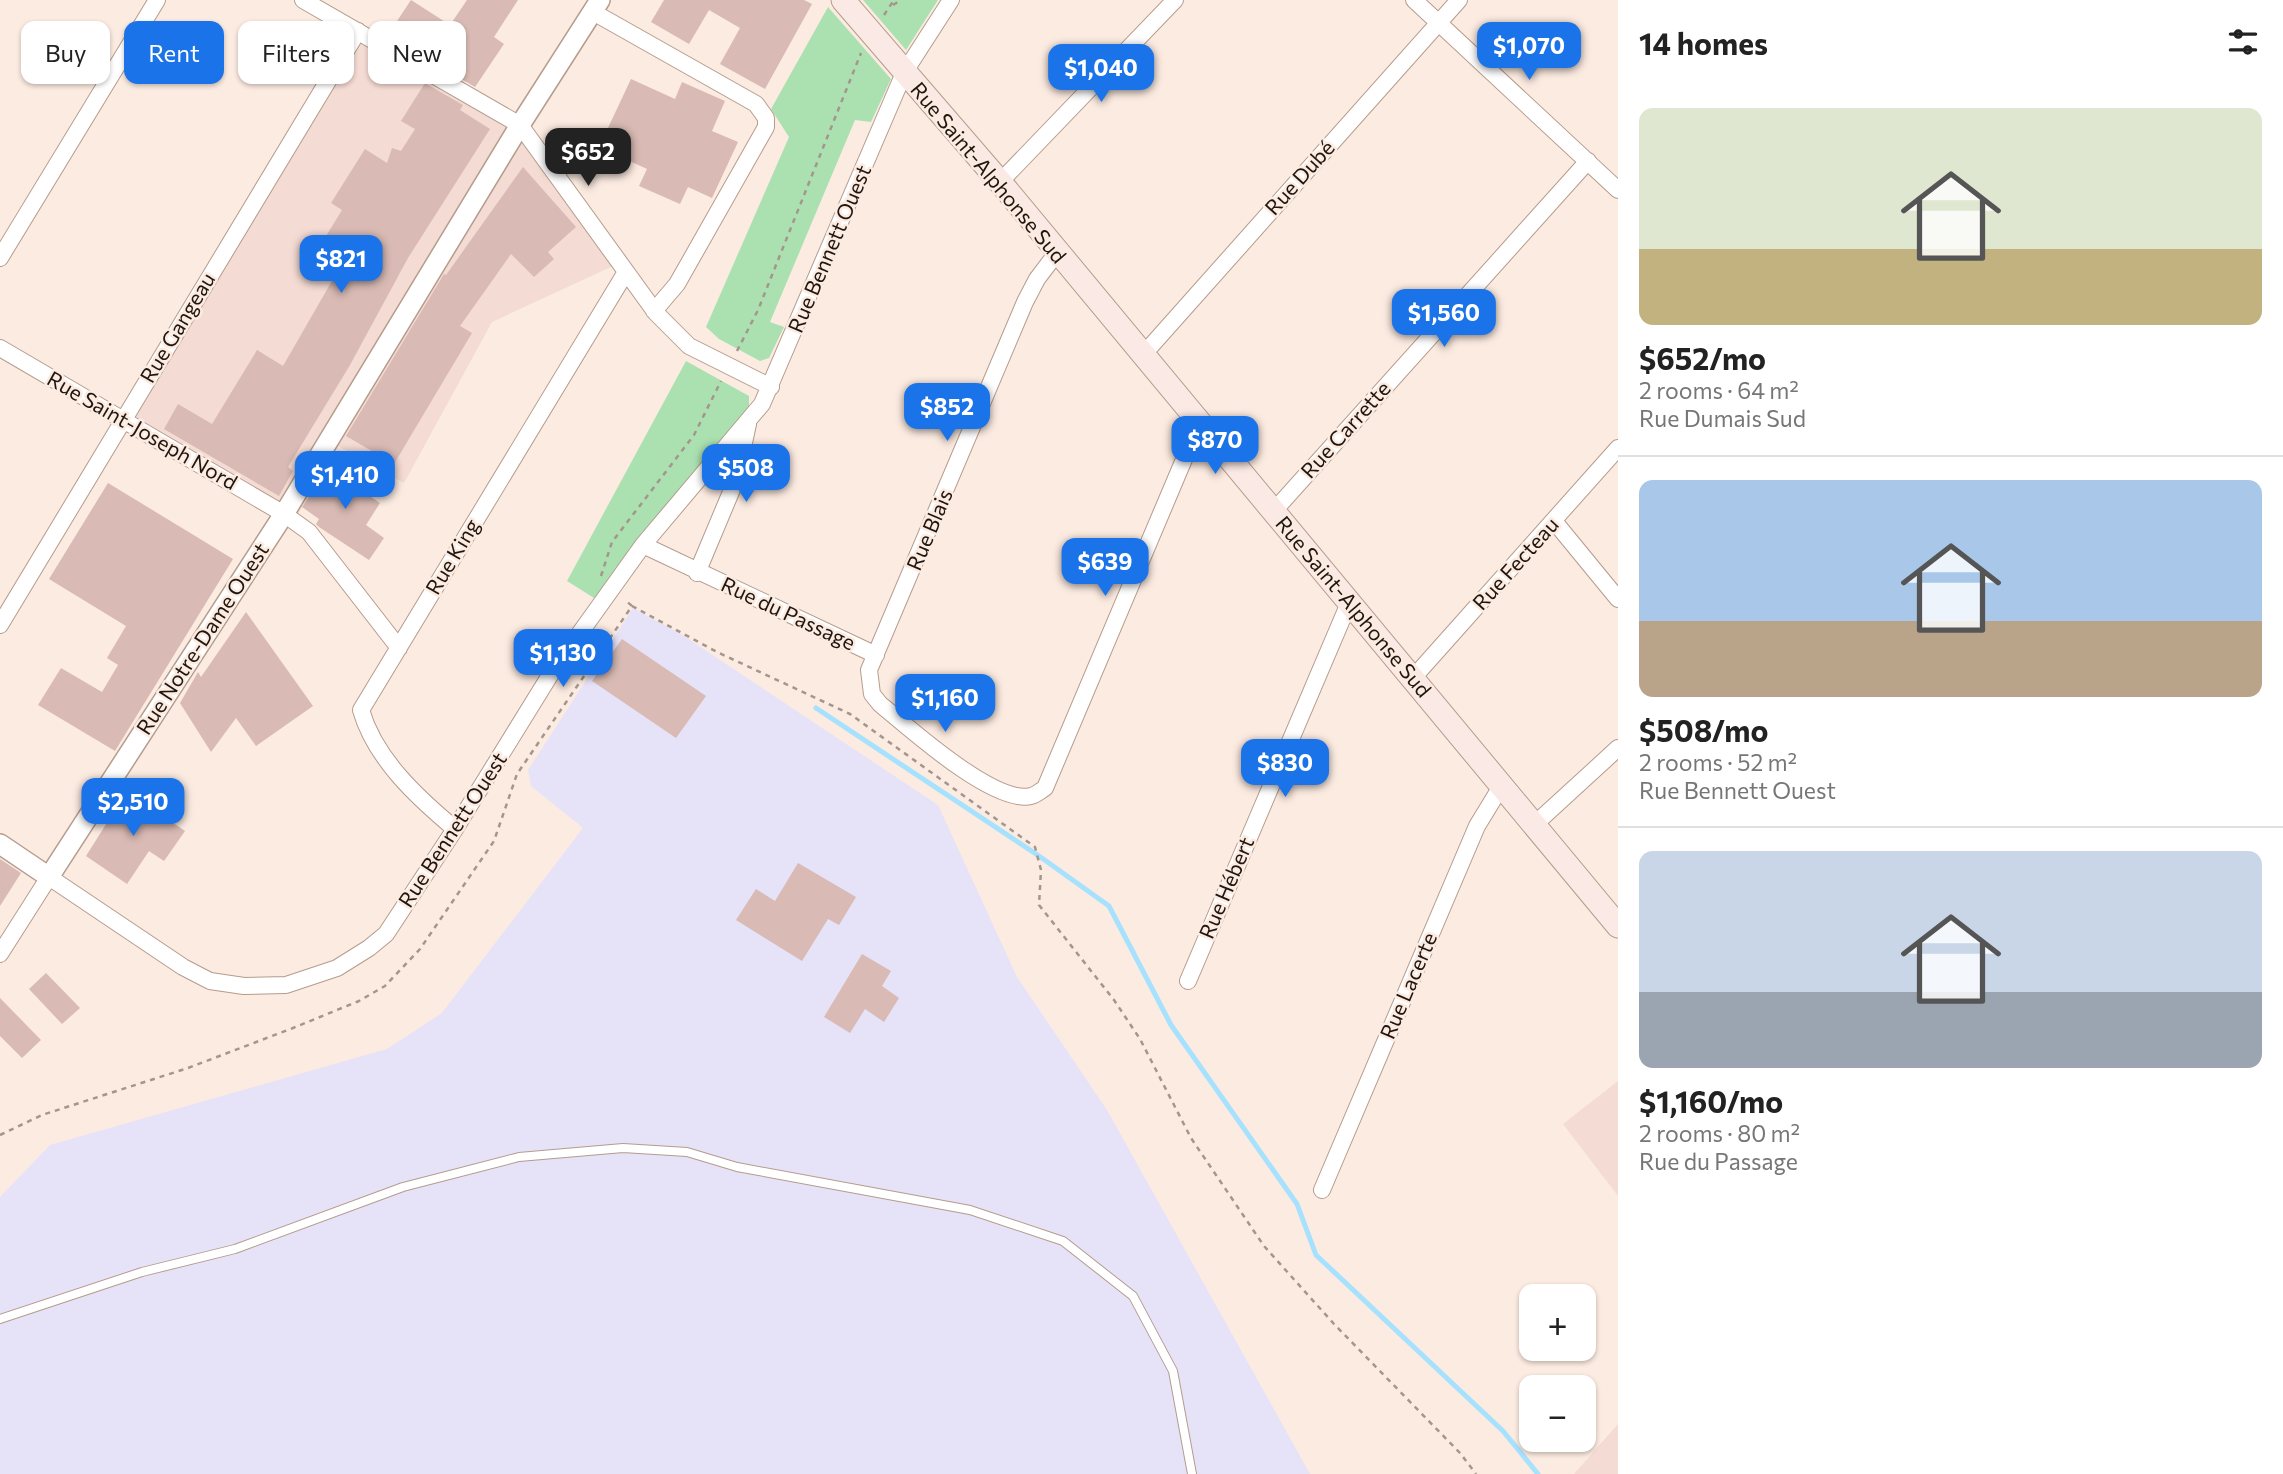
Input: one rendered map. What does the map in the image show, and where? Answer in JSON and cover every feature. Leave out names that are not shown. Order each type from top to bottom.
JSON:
[{"type":"main road","name":"Rue Saint-Alphonse Sud","points":[[843,0],[1000,182],[1056,254],[1618,926]]},
{"type":"street","points":[[0,258],[157,0]]},
{"type":"street","points":[[303,0],[520,125],[654,310],[689,346],[771,387]]},
{"type":"street","name":"Rue Bennett Ouest","points":[[49,877],[183,967],[210,981],[244,986],[286,985],[337,968],[386,934],[455,830],[552,672],[611,588],[643,545],[748,422],[771,387],[904,73],[951,0]]},
{"type":"street","points":[[1000,182],[1175,0]]},
{"type":"street","points":[[1414,0],[1618,190]]},
{"type":"street","name":"Rue Dubé","points":[[1142,356],[1459,0]]},
{"type":"street","points":[[597,6],[756,104],[766,118],[766,127],[677,284],[654,310]]},
{"type":"street","name":"Rue Notre-Dame Ouest","points":[[0,954],[284,514],[520,125],[597,6]]},
{"type":"street","name":"Rue Gangeau","points":[[0,625],[358,31]]},
{"type":"street","name":"Rue Carrette","points":[[1273,512],[1588,161]]},
{"type":"street","name":"Rue Blais","points":[[876,655],[1025,302],[1056,254]]},
{"type":"street","name":"Rue King","points":[[455,830],[402,781],[364,722],[361,710],[626,272]]},
{"type":"street","name":"Rue Saint-Joseph Nord","points":[[0,348],[284,514],[309,532],[399,648]]},
{"type":"street","name":"Rue Bennett Ouest","points":[[697,573],[736,480],[748,422]]},
{"type":"street","name":"Rue du Passage","points":[[643,545],[697,573],[876,655],[869,670],[869,682],[880,704],[966,773],[1029,797],[1045,788],[1185,457],[1205,431]]},
{"type":"street","name":"Rue Fecteau","points":[[1413,678],[1618,448]]},
{"type":"street","points":[[1554,520],[1618,599]]},
{"type":"street","name":"Rue Hébert","points":[[1188,981],[1349,603]]},
{"type":"street","points":[[1535,824],[1618,748]]},
{"type":"street","name":"Rue Lacerte","points":[[1322,1190],[1477,826],[1502,785]]},
{"type":"street","points":[[0,844],[49,877]]},
{"type":"lane","points":[[0,1319],[142,1272],[235,1249],[403,1186],[519,1157],[623,1148],[687,1152],[737,1167],[970,1210],[1063,1241],[1133,1296],[1172,1371],[1192,1474]]},
{"type":"path","points":[[894,0],[871,33],[758,310],[694,436],[612,542],[601,570],[601,578],[632,606],[717,652],[850,714],[1035,847],[1041,870],[1039,905],[1114,999],[1140,1040],[1191,1138],[1264,1245],[1334,1324],[1460,1453],[1476,1474]]},
{"type":"path","points":[[890,6],[901,0]]},
{"type":"path","points":[[0,1135],[42,1115],[188,1068],[282,1032],[359,1002],[386,986],[420,949],[494,841],[517,775],[632,606]]},
{"type":"shaded area","points":[[361,38],[368,42],[368,84],[435,84],[522,138],[613,266],[492,322],[404,483],[338,446],[298,514],[128,419],[333,84],[354,84],[354,49]]},
{"type":"shaded area","points":[[633,608],[684,636],[938,805],[1017,977],[1107,1110],[1310,1474],[0,1474],[0,1197],[50,1145],[387,1049],[442,1013],[583,828],[531,786],[528,770]]},
{"type":"shaded area","points":[[1618,1081],[1618,1196],[1563,1124]]},
{"type":"shaded area","points":[[1618,1424],[1618,1474],[1574,1474],[1596,1452]]},
{"type":"green space","points":[[863,0],[938,0],[906,50]]},
{"type":"green space","points":[[828,7],[891,79],[871,122],[855,120],[770,322],[784,327],[769,358],[760,361],[719,339],[706,327],[789,137],[771,109]]},
{"type":"green space","points":[[686,361],[749,396],[749,413],[670,503],[594,598],[567,581]]},
{"type":"building","points":[[411,0],[444,21],[397,21]]},
{"type":"building","points":[[467,0],[518,0],[494,37],[504,44],[475,87],[466,82],[466,21],[453,21]]},
{"type":"building","points":[[664,0],[804,0],[812,4],[765,89],[720,64],[740,28],[709,10],[689,44],[651,22]]},
{"type":"building","points":[[631,79],[675,99],[682,82],[725,101],[712,131],[738,142],[712,198],[688,187],[680,204],[639,186],[647,169],[599,147]]},
{"type":"building","points":[[427,84],[463,105],[460,110],[490,129],[408,258],[350,365],[288,467],[293,471],[279,496],[164,429],[178,404],[212,424],[257,350],[283,366],[344,260],[320,246],[342,210],[331,203],[365,149],[387,163],[392,148],[401,151],[415,129],[401,121]]},
{"type":"building","points":[[523,167],[576,227],[548,252],[554,259],[534,277],[511,254],[460,326],[472,333],[394,464],[346,436],[444,274],[446,275]]},
{"type":"building","points":[[332,462],[357,479],[353,485],[380,503],[366,525],[384,538],[369,560],[319,527],[316,524],[319,519],[302,507]]},
{"type":"building","points":[[108,483],[233,559],[115,751],[38,705],[61,668],[102,692],[118,665],[107,658],[126,626],[49,579]]},
{"type":"building","points":[[246,612],[313,706],[256,746],[236,718],[211,752],[180,703],[198,672],[201,677]]},
{"type":"building","points":[[622,639],[706,696],[676,738],[592,681]]},
{"type":"building","points":[[127,791],[185,831],[164,861],[149,851],[127,884],[86,856]]},
{"type":"building","points":[[0,859],[21,873],[0,906]]},
{"type":"building","points":[[798,863],[856,897],[839,925],[828,919],[802,961],[736,920],[756,889],[775,901]]},
{"type":"building","points":[[862,954],[891,971],[882,986],[899,998],[884,1022],[865,1009],[850,1033],[824,1017]]},
{"type":"building","points":[[46,973],[80,1008],[62,1024],[29,989]]},
{"type":"building","points":[[0,998],[41,1040],[22,1058],[0,1036]]},
{"type":"waterway","points":[[816,708],[1039,856],[1109,906],[1171,1025],[1297,1204],[1316,1255],[1503,1431],[1538,1474]]}]
